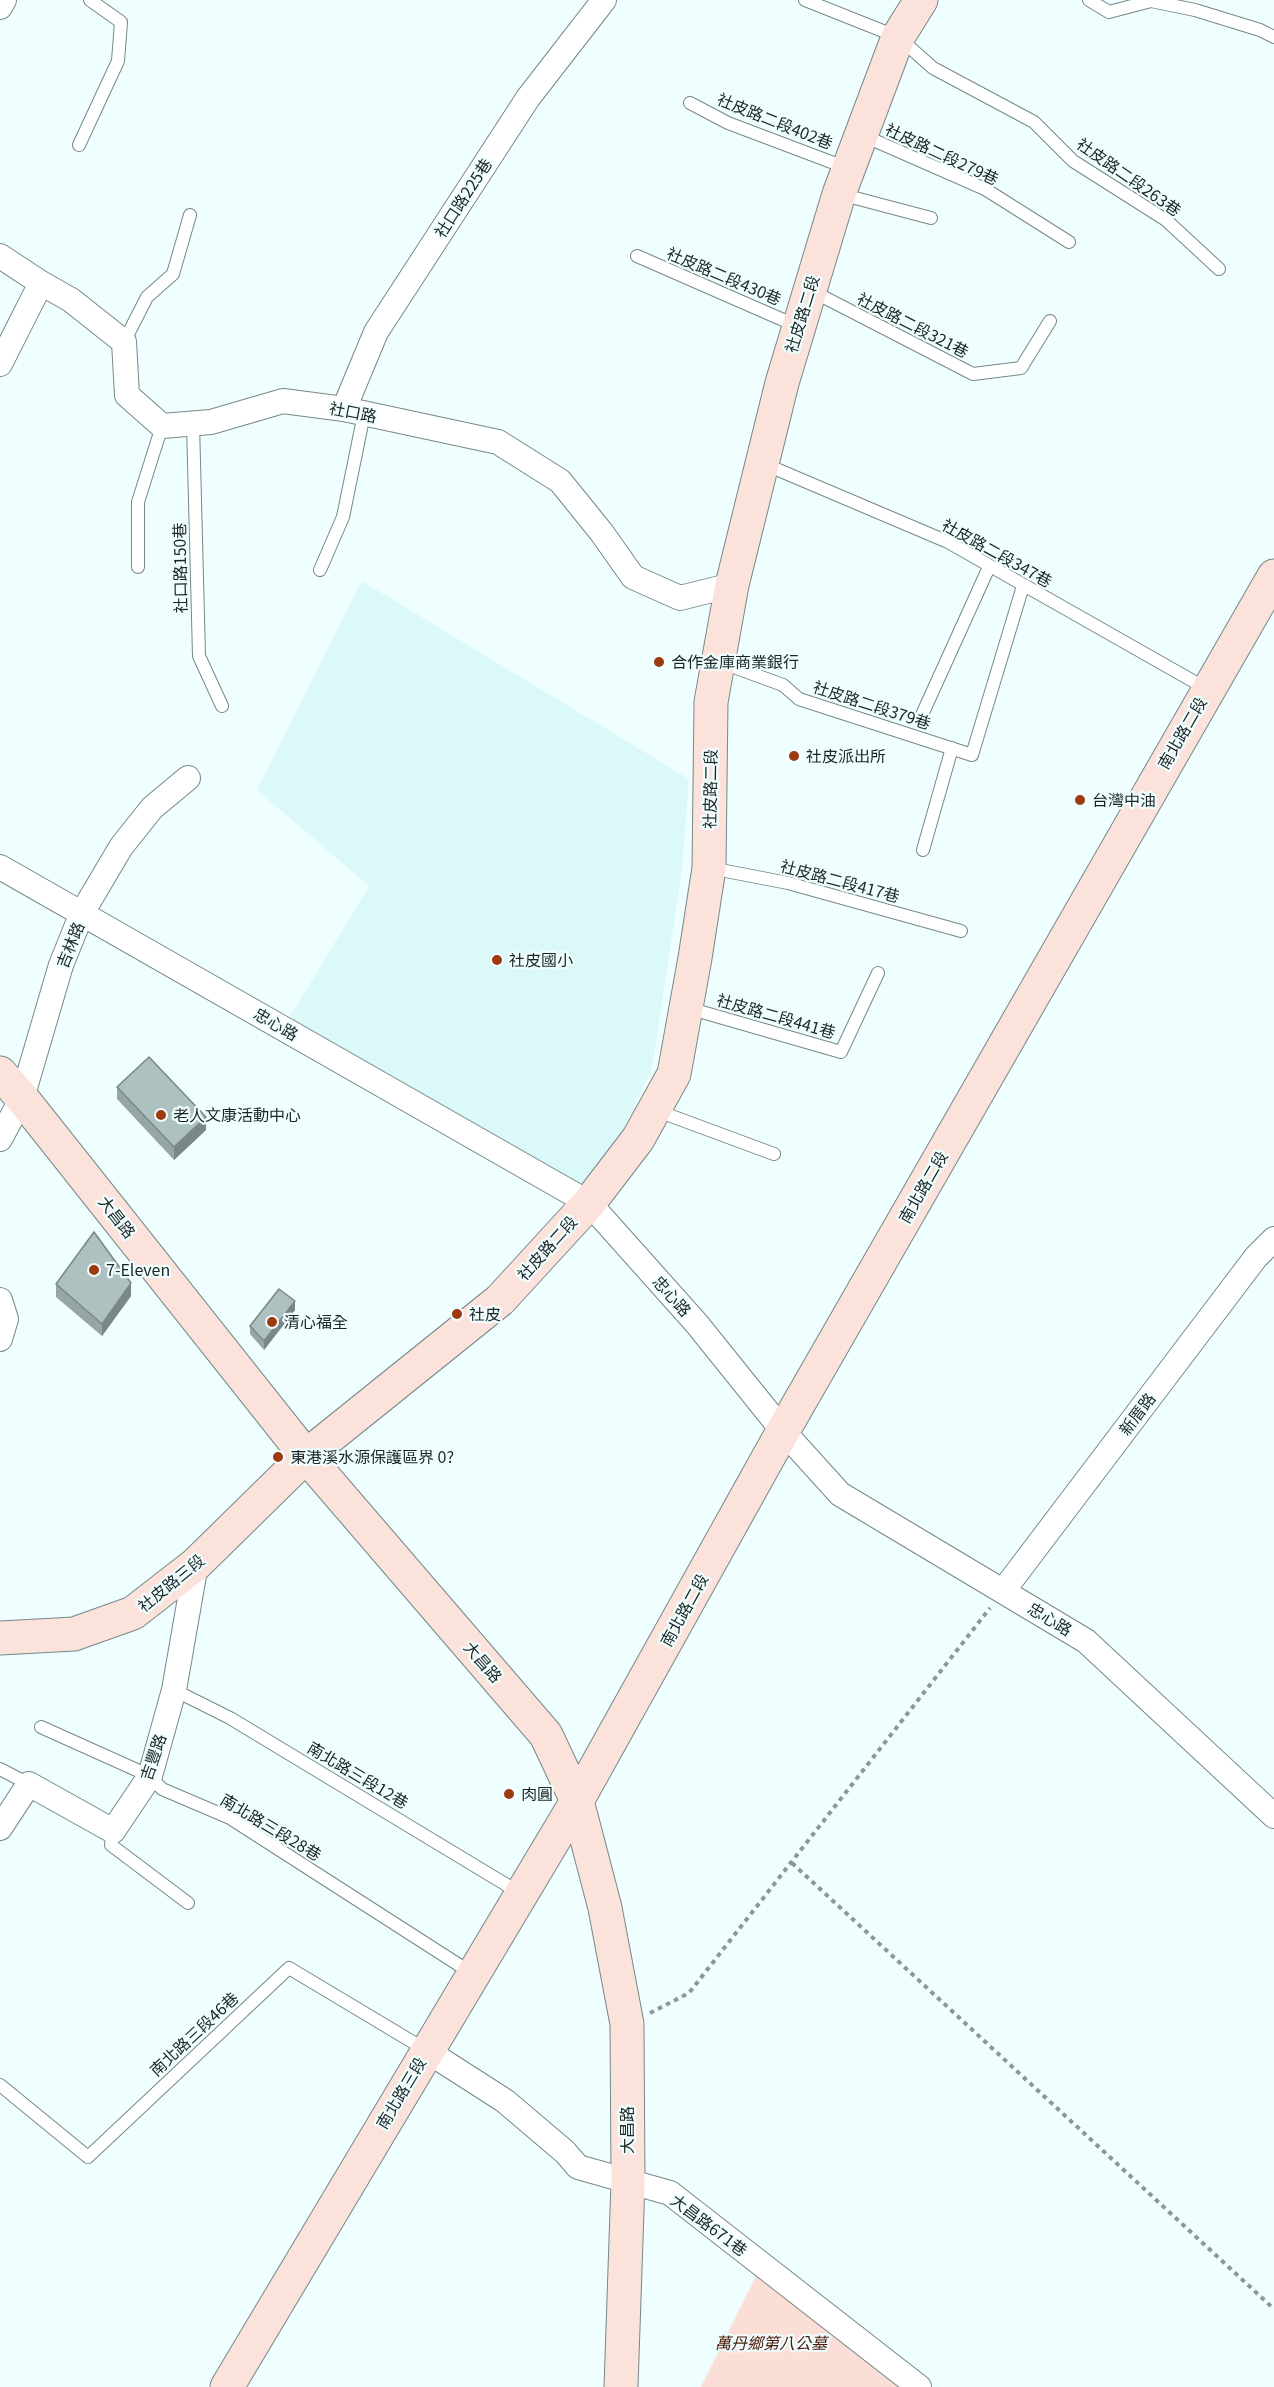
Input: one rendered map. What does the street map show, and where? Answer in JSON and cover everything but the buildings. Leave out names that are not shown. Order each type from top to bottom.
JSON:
[{"type":"street","points":[[0,7],[4,0]]},
{"type":"street","name":"社口路225巷","points":[[354,412],[376,332],[382,322],[528,98],[604,0]]},
{"type":"street","name":"社皮路二段","points":[[306,1456],[500,1300],[589,1203],[638,1139],[674,1074],[709,868],[711,702],[732,585],[761,463],[798,326],[844,181],[898,37],[921,0]]},
{"type":"street","points":[[0,256],[41,284],[71,300],[123,342],[127,395],[162,426]]},
{"type":"street","points":[[0,364],[41,284]]},
{"type":"street","name":"社口路","points":[[162,426],[211,422],[283,401],[354,412],[498,442],[560,481],[602,533],[633,577],[680,598],[732,585]]},
{"type":"street","name":"南北路二段","points":[[577,1801],[783,1431],[1207,689],[1271,589]]},
{"type":"street","name":"吉林路","points":[[0,1139],[22,1098],[61,965],[82,913],[121,847],[152,808],[188,778]]},
{"type":"street","name":"忠心路","points":[[0,867],[589,1203],[697,1324],[783,1431],[840,1494],[1086,1641],[1274,1816]]},
{"type":"street","name":"大昌路","points":[[0,1073],[306,1456],[546,1735],[577,1801],[605,1908],[627,2024],[628,2181],[621,2387]]},
{"type":"street","name":"新厝路","points":[[1004,1592],[1256,1257],[1274,1239]]},
{"type":"street","points":[[0,1300],[6,1318],[0,1339]]},
{"type":"street","name":"社皮路三段","points":[[0,1638],[74,1634],[133,1613],[196,1564],[306,1456]]},
{"type":"street","name":"吉豐路","points":[[113,1831],[150,1776],[174,1690],[196,1564]]},
{"type":"street","points":[[0,1828],[29,1784],[113,1831]]},
{"type":"street","name":"南北路三段","points":[[227,2387],[577,1801]]},
{"type":"street","name":"大昌路671巷","points":[[427,2051],[505,2101],[565,2152],[578,2167],[670,2193],[919,2387]]},
{"type":"lane","points":[[80,145],[118,61],[121,22],[90,0]]},
{"type":"lane","name":"社皮路二段263巷","points":[[805,0],[898,37],[933,68],[1034,122],[1073,161],[1166,220],[1219,269]]},
{"type":"lane","points":[[1089,0],[1109,12],[1151,2],[1195,10],[1260,30],[1274,37]]},
{"type":"lane","name":"社皮路二段402巷","points":[[690,103],[844,181],[931,218]]},
{"type":"lane","name":"社皮路二段279巷","points":[[860,135],[985,189],[1069,242]]},
{"type":"lane","points":[[123,342],[147,297],[173,274],[190,215]]},
{"type":"lane","name":"社皮路二段430巷","points":[[637,256],[798,326]]},
{"type":"lane","name":"社皮路二段321巷","points":[[810,290],[974,374],[1022,368],[1050,321]]},
{"type":"lane","points":[[320,570],[343,517],[354,412]]},
{"type":"lane","name":"社口路150巷","points":[[193,423],[199,656],[222,706]]},
{"type":"lane","points":[[138,567],[138,502],[162,426]]},
{"type":"lane","name":"社皮路二段347巷","points":[[761,463],[948,542],[1207,689]]},
{"type":"lane","points":[[921,717],[989,567]]},
{"type":"lane","name":"社皮路二段379巷","points":[[718,662],[783,686],[799,699],[972,754],[1023,586]]},
{"type":"lane","points":[[923,850],[952,748]]},
{"type":"lane","name":"社皮路二段417巷","points":[[709,868],[789,883],[962,931]]},
{"type":"lane","name":"社皮路二段441巷","points":[[686,1008],[842,1052],[878,973]]},
{"type":"lane","points":[[654,1109],[774,1154]]},
{"type":"lane","name":"南北路三段12巷","points":[[174,1690],[240,1723],[521,1894]]},
{"type":"lane","name":"南北路三段28巷","points":[[40,1727],[150,1776],[162,1789],[230,1818],[474,1975]]},
{"type":"lane","points":[[0,1769],[29,1784]]},
{"type":"lane","points":[[113,1831],[111,1845],[188,1903]]},
{"type":"lane","name":"南北路三段46巷","points":[[0,2085],[88,2157],[289,1968],[427,2051]]},
{"type":"path","points":[[627,2024],[689,1993],[1004,1592]]},
{"type":"path","points":[[792,1863],[1274,2309]]},
{"type":"shaded area","name":"社皮國小","points":[[362,581],[689,779],[682,871],[652,1068],[586,1208],[280,1033],[369,886],[257,790]]},
{"type":"green space","name":"萬丹鄉第八公墓","points":[[756,2276],[899,2387],[701,2387]]},
{"type":"place","name":"合作金庫商業銀行","points":[[659,662]]},
{"type":"place","name":"社皮派出所","points":[[794,756]]},
{"type":"place","name":"台灣中油","points":[[1080,800]]},
{"type":"place","name":"社皮國小","points":[[497,960]]},
{"type":"place","name":"老人文康活動中心","points":[[161,1115]]},
{"type":"place","name":"7-Eleven","points":[[94,1270]]},
{"type":"place","name":"社皮","points":[[457,1314]]},
{"type":"place","name":"清心福全","points":[[272,1322]]},
{"type":"place","name":"東港溪水源保護區界 0?","points":[[278,1457]]},
{"type":"place","name":"肉圓","points":[[509,1794]]}]
